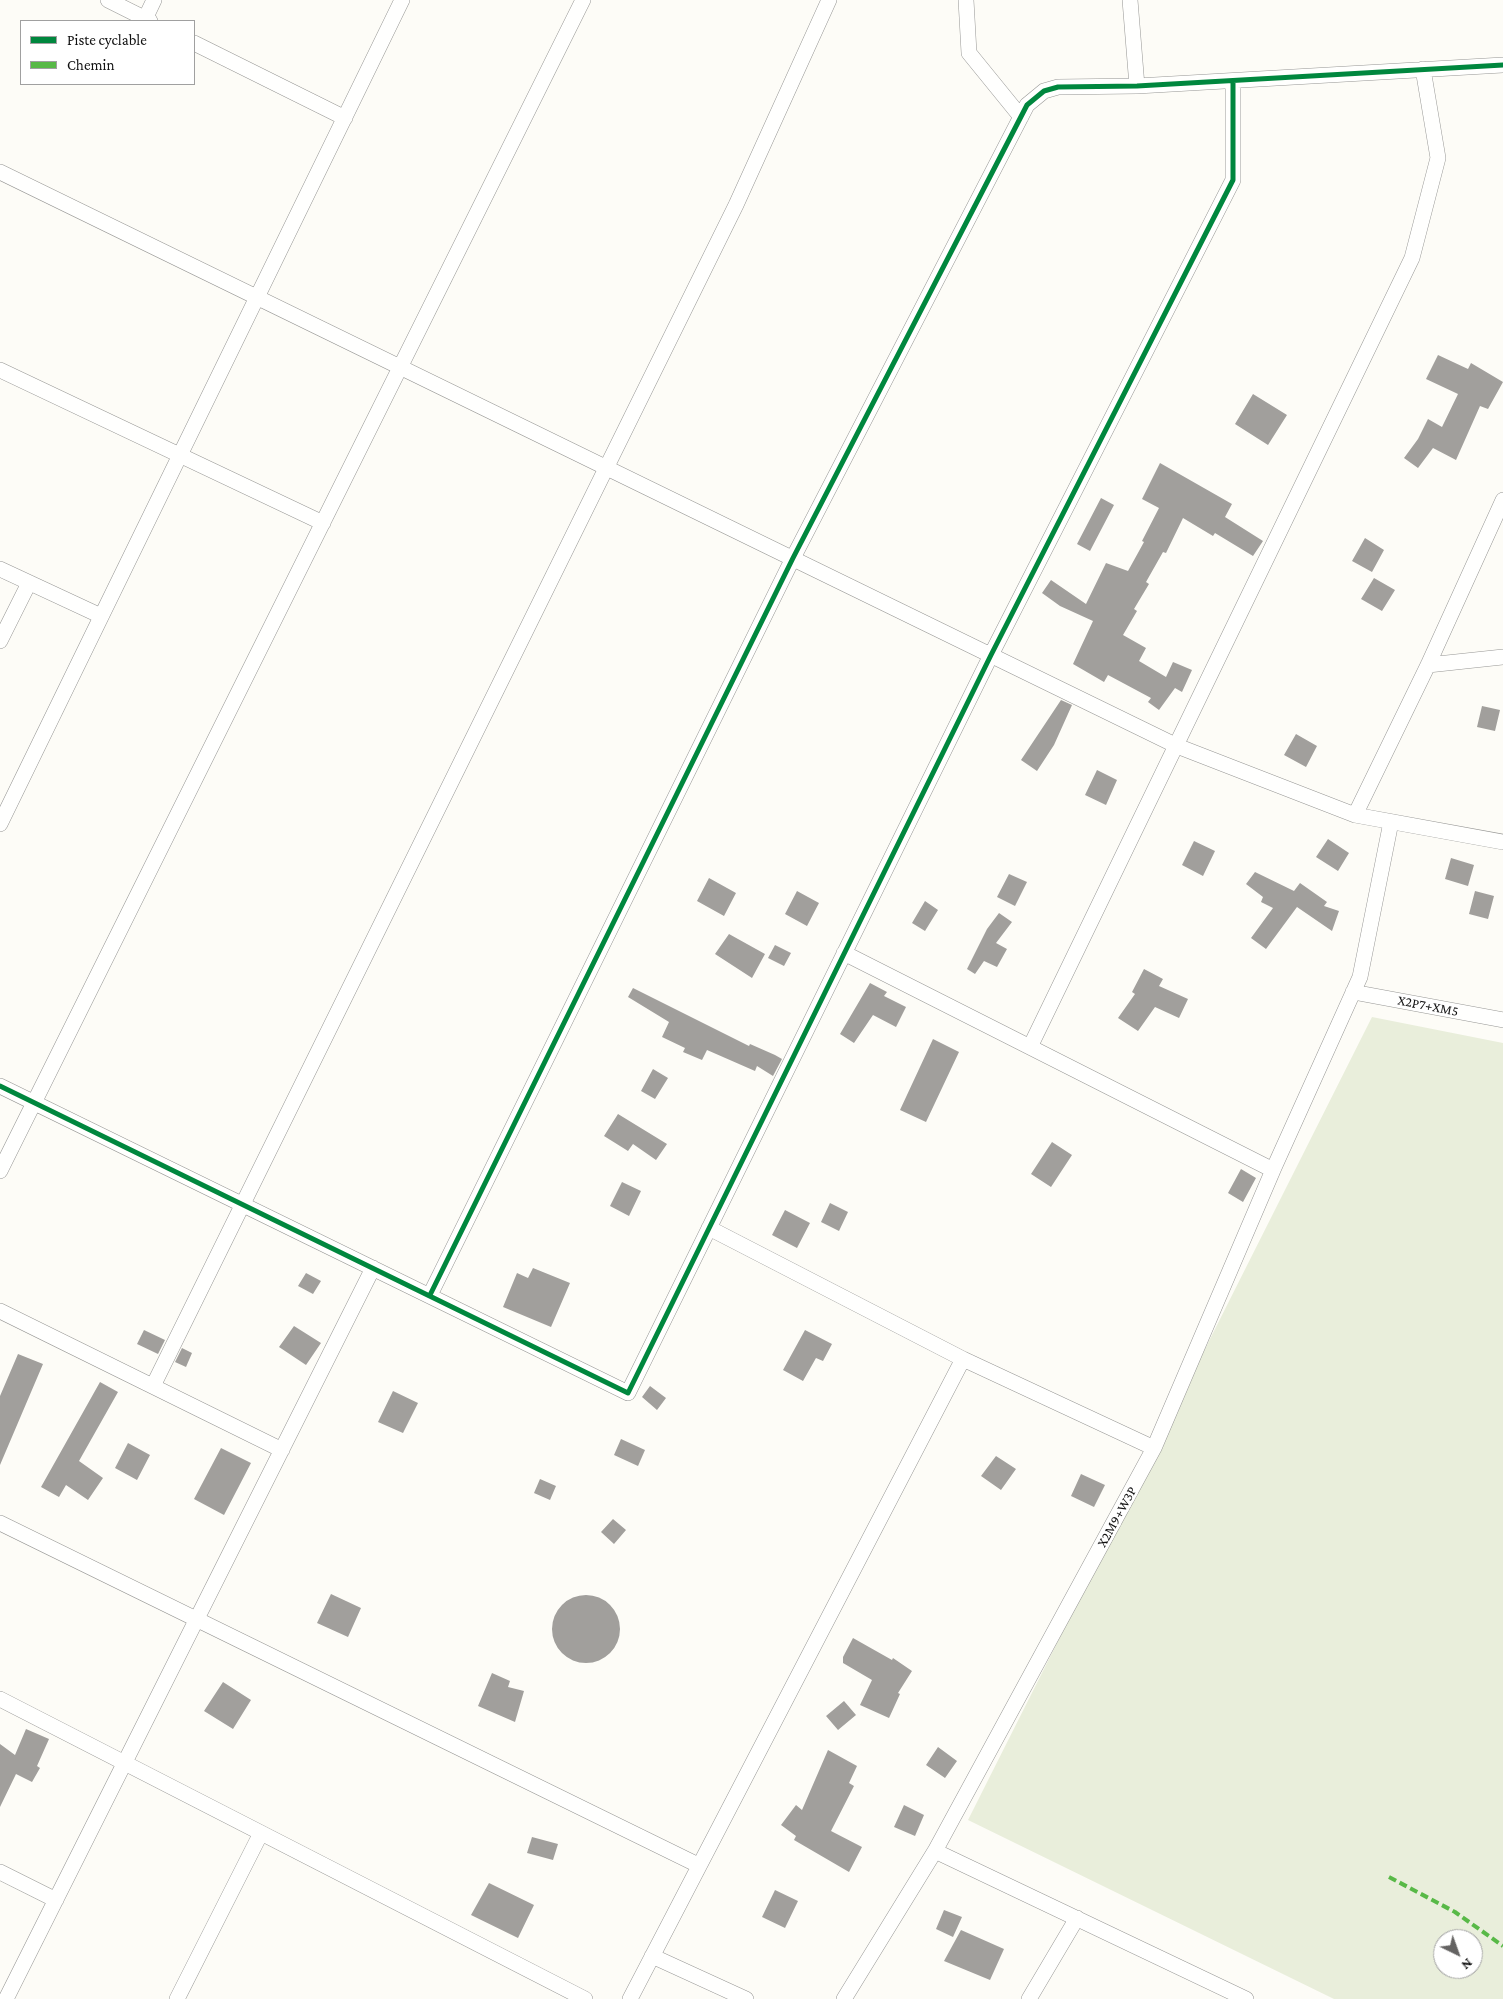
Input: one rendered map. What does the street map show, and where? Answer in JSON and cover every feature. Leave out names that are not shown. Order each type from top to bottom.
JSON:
[{"type":"street","points":[[108,0],[148,20],[154,0]]},
{"type":"street","points":[[0,824],[402,0]]},
{"type":"street","points":[[0,1171],[583,0]]},
{"type":"street","points":[[153,1386],[736,205],[829,0]]},
{"type":"street","points":[[966,0],[969,54],[1021,117]]},
{"type":"street","points":[[1130,0],[1138,86]]},
{"type":"street","points":[[195,43],[345,118]]},
{"type":"street","points":[[430,1295],[793,558],[1027,105],[1044,92],[1058,87],[1138,86],[1503,64]]},
{"type":"street","points":[[1030,1047],[1412,258],[1438,158],[1423,69]]},
{"type":"street","points":[[0,1086],[628,1393],[990,655],[1233,180],[1233,81]]},
{"type":"street","points":[[0,172],[1177,746],[1355,815],[1503,842]]},
{"type":"street","points":[[0,370],[323,523]]},
{"type":"street","points":[[1355,815],[1428,665],[1503,500]]},
{"type":"street","points":[[0,569],[102,616]]},
{"type":"street","points":[[0,641],[29,582]]},
{"type":"street","points":[[1428,665],[1503,657]]},
{"type":"street","name":"X2M9+W3P","points":[[844,1999],[935,1851],[1154,1448],[1273,1170],[1360,978],[1391,822]]},
{"type":"street","points":[[844,953],[1273,1170]]},
{"type":"street","name":"X2P7+XM5","points":[[1353,992],[1503,1020]]},
{"type":"street","points":[[709,1228],[963,1359],[1154,1448]]},
{"type":"street","points":[[6,1999],[373,1268]]},
{"type":"street","points":[[0,1311],[282,1450]]},
{"type":"street","points":[[630,1999],[698,1865],[963,1359]]},
{"type":"street","points":[[0,1523],[698,1865]]},
{"type":"street","points":[[0,1699],[585,1999]]},
{"type":"street","points":[[177,1999],[261,1833]]},
{"type":"street","points":[[935,1851],[1246,1999]]},
{"type":"street","points":[[0,1872],[56,1900]]},
{"type":"street","points":[[1029,1999],[1077,1918]]},
{"type":"street","points":[[652,1956],[746,1999]]},
{"type":"green space","points":[[1372,1017],[1503,1043],[1503,1999],[1334,1999],[968,1820]]},
{"type":"building","points":[[1438,355],[1468,369],[1471,363],[1503,382],[1488,409],[1480,406],[1456,460],[1433,448],[1418,468],[1404,458],[1418,439],[1428,419],[1442,427],[1458,394],[1426,379]]},
{"type":"building","points":[[1253,394],[1287,415],[1268,445],[1235,424]]},
{"type":"building","points":[[1160,463],[1232,504],[1225,517],[1263,541],[1253,556],[1215,533],[1213,536],[1183,518],[1166,553],[1163,552],[1146,582],[1149,584],[1134,609],[1137,611],[1123,635],[1146,648],[1139,661],[1166,677],[1173,662],[1192,670],[1182,692],[1175,688],[1159,710],[1148,702],[1151,698],[1108,675],[1104,682],[1073,664],[1093,621],[1060,606],[1042,593],[1051,580],[1086,604],[1106,563],[1128,571],[1144,542],[1142,541],[1159,508],[1142,499]]},
{"type":"building","points":[[1101,498],[1114,505],[1090,551],[1077,544]]},
{"type":"building","points":[[1365,538],[1384,550],[1372,572],[1352,561]]},
{"type":"building","points":[[1374,578],[1395,590],[1382,611],[1361,599]]},
{"type":"building","points":[[1061,700],[1072,705],[1054,745],[1037,771],[1021,760]]},
{"type":"building","points":[[1482,706],[1500,710],[1495,731],[1477,727]]},
{"type":"building","points":[[1296,734],[1317,746],[1306,767],[1284,755]]},
{"type":"building","points":[[1097,770],[1117,780],[1106,805],[1085,795]]},
{"type":"building","points":[[1328,839],[1349,853],[1338,871],[1316,857]]},
{"type":"building","points":[[1194,841],[1215,851],[1203,876],[1182,865]]},
{"type":"building","points":[[1451,858],[1474,865],[1468,886],[1445,879]]},
{"type":"building","points":[[1255,872],[1294,891],[1300,883],[1327,902],[1324,906],[1339,911],[1332,931],[1297,907],[1266,949],[1251,938],[1273,908],[1261,902],[1263,897],[1246,884]]},
{"type":"building","points":[[1009,874],[1027,882],[1015,906],[997,897]]},
{"type":"building","points":[[709,878],[736,893],[724,916],[697,901]]},
{"type":"building","points":[[797,891],[819,903],[807,926],[785,914]]},
{"type":"building","points":[[1475,891],[1494,896],[1488,919],[1469,914]]},
{"type":"building","points":[[925,901],[938,910],[925,931],[912,923]]},
{"type":"building","points":[[999,913],[1012,922],[996,943],[1007,949],[997,967],[984,961],[975,974],[967,969],[987,929]]},
{"type":"building","points":[[729,934],[765,954],[752,978],[715,954]]},
{"type":"building","points":[[775,945],[791,953],[784,966],[768,958]]},
{"type":"building","points":[[1144,969],[1163,979],[1159,986],[1188,999],[1179,1018],[1155,1007],[1138,1031],[1118,1018],[1135,994],[1132,992]]},
{"type":"building","points":[[870,983],[887,992],[884,996],[906,1007],[896,1027],[873,1015],[854,1043],[840,1034]]},
{"type":"building","points":[[633,988],[749,1046],[750,1044],[782,1059],[773,1076],[757,1066],[755,1071],[707,1050],[702,1060],[683,1052],[685,1048],[662,1037],[669,1022],[628,997]]},
{"type":"building","points":[[933,1039],[959,1052],[926,1122],[900,1110]]},
{"type":"building","points":[[653,1069],[668,1078],[655,1099],[641,1091]]},
{"type":"building","points":[[618,1114],[667,1144],[656,1160],[633,1144],[628,1151],[604,1136]]},
{"type":"building","points":[[1052,1142],[1072,1155],[1051,1187],[1031,1174]]},
{"type":"building","points":[[1241,1169],[1256,1178],[1243,1202],[1228,1193]]},
{"type":"building","points":[[622,1182],[641,1191],[629,1216],[610,1206]]},
{"type":"building","points":[[830,1203],[848,1212],[839,1231],[821,1222]]},
{"type":"building","points":[[785,1210],[810,1223],[797,1248],[772,1235]]},
{"type":"building","points":[[533,1268],[570,1283],[551,1327],[503,1307],[517,1273],[528,1278]]},
{"type":"building","points":[[306,1273],[321,1281],[313,1294],[298,1286]]},
{"type":"building","points":[[294,1326],[321,1343],[306,1365],[279,1347]]},
{"type":"building","points":[[144,1330],[165,1340],[158,1354],[137,1344]]},
{"type":"building","points":[[805,1330],[832,1344],[823,1361],[816,1358],[803,1381],[783,1370]]},
{"type":"building","points":[[182,1348],[192,1353],[186,1367],[175,1362]]},
{"type":"building","points":[[18,1354],[43,1364],[0,1465],[0,1396]]},
{"type":"building","points":[[100,1382],[118,1392],[79,1461],[103,1478],[88,1500],[66,1485],[59,1497],[41,1487]]},
{"type":"building","points":[[650,1386],[666,1398],[657,1410],[642,1397]]},
{"type":"building","points":[[393,1391],[418,1403],[403,1433],[378,1422]]},
{"type":"building","points":[[621,1439],[645,1450],[638,1466],[614,1455]]},
{"type":"building","points":[[128,1443],[150,1455],[137,1480],[115,1468]]},
{"type":"building","points":[[221,1448],[251,1463],[224,1515],[194,1499]]},
{"type":"building","points":[[996,1456],[1016,1469],[1001,1490],[981,1476]]},
{"type":"building","points":[[1081,1474],[1105,1485],[1094,1507],[1071,1496]]},
{"type":"building","points":[[540,1479],[556,1486],[550,1500],[534,1493]]},
{"type":"building","points":[[613,1519],[626,1530],[614,1544],[601,1532]]},
{"type":"building","points":[[331,1594],[361,1608],[348,1637],[317,1623]]},
{"type":"building","points":[[586,1595],[599,1598],[610,1605],[617,1616],[620,1629],[617,1642],[610,1653],[599,1660],[586,1663],[573,1660],[562,1653],[555,1642],[552,1629],[555,1616],[562,1605],[573,1598]]},
{"type":"building","points":[[853,1638],[892,1660],[893,1658],[912,1671],[898,1693],[900,1694],[889,1718],[860,1705],[872,1680],[843,1663],[843,1657]]},
{"type":"building","points":[[492,1673],[510,1681],[508,1687],[524,1691],[515,1722],[478,1706]]},
{"type":"building","points":[[223,1682],[251,1700],[233,1729],[204,1711]]},
{"type":"building","points":[[844,1701],[856,1715],[838,1730],[826,1716]]},
{"type":"building","points":[[26,1729],[49,1739],[37,1766],[40,1768],[32,1782],[16,1774],[0,1807],[0,1744],[15,1755]]},
{"type":"building","points":[[938,1747],[957,1761],[945,1778],[926,1765]]},
{"type":"building","points":[[828,1750],[857,1766],[849,1783],[854,1786],[831,1831],[862,1847],[849,1872],[794,1840],[796,1836],[781,1825],[796,1805],[802,1810]]},
{"type":"building","points":[[904,1805],[924,1815],[915,1836],[894,1827]]},
{"type":"building","points":[[532,1837],[558,1844],[553,1860],[527,1853]]},
{"type":"building","points":[[489,1883],[534,1905],[518,1938],[471,1915]]},
{"type":"building","points":[[775,1890],[798,1901],[785,1928],[762,1917]]},
{"type":"building","points":[[944,1910],[962,1917],[953,1937],[936,1929]]},
{"type":"building","points":[[961,1930],[1004,1949],[990,1980],[944,1961]]},
{"type":"marked path","points":[[1389,1877],[1455,1912],[1503,1946]]},
{"type":"cycle path","points":[[430,1295],[793,558],[1027,105],[1044,91],[1058,87],[1137,86],[1503,65]]},
{"type":"cycle path","points":[[0,1086],[628,1393],[991,655],[1233,180],[1233,81]]}]
